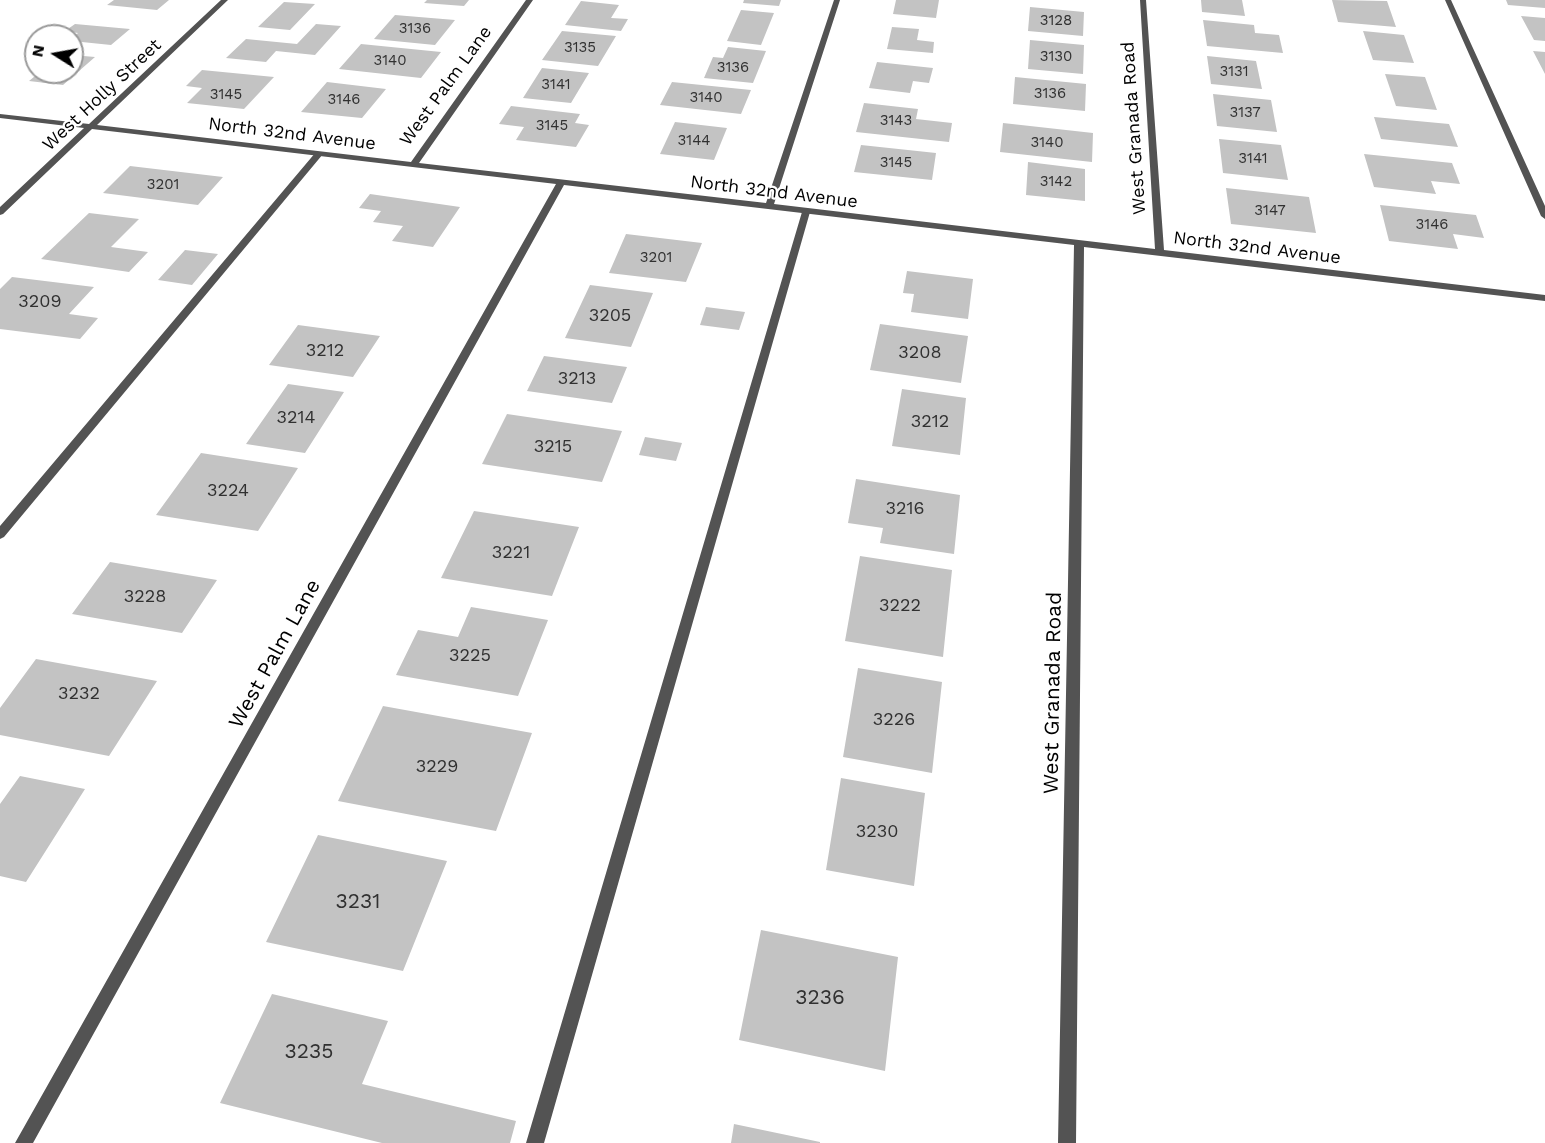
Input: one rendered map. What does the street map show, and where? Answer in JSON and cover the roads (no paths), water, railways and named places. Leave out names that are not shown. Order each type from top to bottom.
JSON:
[{"type":"street","name":"West Holly Street","points":[[0,212],[225,0]]},
{"type":"street","name":"West Palm Lane","points":[[412,165],[531,0]]},
{"type":"street","points":[[769,207],[837,0]]},
{"type":"street","name":"West Granada Road","points":[[1143,0],[1160,253]]},
{"type":"street","points":[[1449,0],[1545,216]]},
{"type":"street","name":"North 32nd Avenue","points":[[0,116],[560,184],[1545,298]]},
{"type":"street","points":[[0,534],[319,154]]},
{"type":"street","name":"West Palm Lane","points":[[24,1143],[560,184]]},
{"type":"street","points":[[535,1143],[806,212]]},
{"type":"street","name":"West Granada Road","points":[[1067,1143],[1079,243]]}]
